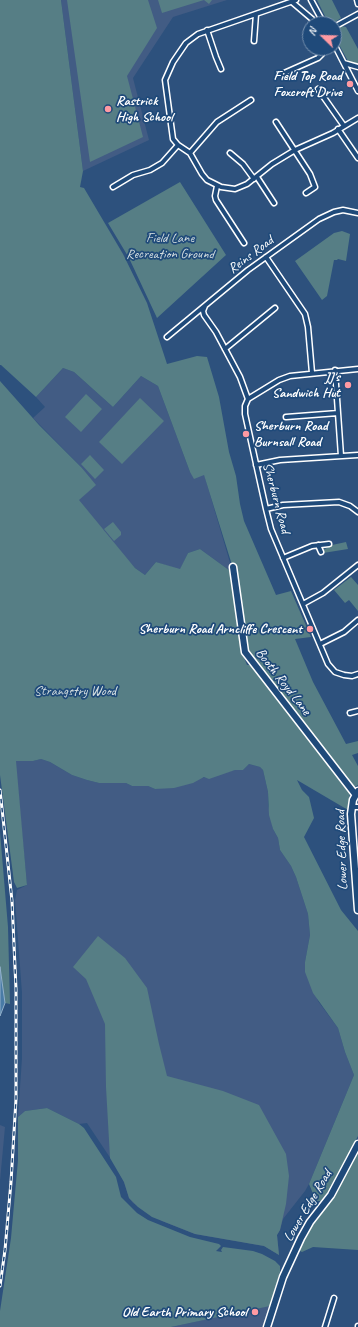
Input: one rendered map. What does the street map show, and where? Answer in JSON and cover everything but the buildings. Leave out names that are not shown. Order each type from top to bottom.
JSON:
[{"type":"street","points":[[311,0],[320,16]]},
{"type":"street","points":[[357,0],[358,4]]},
{"type":"street","points":[[309,16],[294,1],[207,30],[198,34],[186,43],[165,77],[172,135],[178,145],[190,153],[202,174],[208,180],[217,186],[227,189],[235,189],[244,186],[272,164],[295,150],[327,136],[358,118]]},
{"type":"street","points":[[254,40],[256,14]]},
{"type":"street","points":[[342,23],[358,14]]},
{"type":"street","points":[[207,30],[221,69]]},
{"type":"street","points":[[282,74],[320,56]]},
{"type":"street","points":[[340,56],[358,91]]},
{"type":"street","points":[[344,63],[358,67]]},
{"type":"street","points":[[318,88],[344,126]]},
{"type":"street","points":[[190,153],[216,122],[251,100]]},
{"type":"street","points":[[276,122],[310,174],[315,187],[306,193]]},
{"type":"street","points":[[338,129],[358,158]]},
{"type":"street","points":[[113,187],[133,175],[150,170],[162,163],[178,145]]},
{"type":"street","points":[[230,153],[256,178],[274,203]]},
{"type":"street","points":[[217,186],[215,196],[216,200],[244,243]]},
{"type":"street","name":"Reins Road","points":[[167,337],[266,257],[326,215],[344,210],[358,213]]},
{"type":"street","points":[[266,257],[305,314],[308,327],[312,373]]},
{"type":"street","name":"Sherburn Road","points":[[205,306],[203,310],[204,315],[213,328],[240,377],[248,398],[245,406],[245,414],[256,465],[271,529],[283,558],[328,664],[335,672],[348,676],[358,674]]},
{"type":"street","points":[[225,349],[275,308]]},
{"type":"street","points":[[248,398],[285,377],[335,370],[358,369]]},
{"type":"street","points":[[335,370],[341,456]]},
{"type":"street","points":[[286,417],[338,413]]},
{"type":"street","points":[[256,465],[280,460],[358,455]]},
{"type":"street","points":[[266,509],[283,505],[338,502],[350,506],[358,512]]},
{"type":"street","points":[[283,558],[312,546],[329,544]]},
{"type":"street","points":[[318,545],[321,552]]},
{"type":"street","points":[[303,604],[323,593],[358,565]]},
{"type":"street","name":"Booth Royd Lane","points":[[233,567],[245,652],[357,792]]},
{"type":"street","points":[[320,644],[340,634],[358,620]]},
{"type":"street","points":[[350,713],[358,711]]},
{"type":"street","name":"Lower Edge Road","points":[[357,792],[355,807],[358,910]]},
{"type":"street","name":"Lower Edge Road","points":[[267,1327],[283,1277],[301,1238],[310,1222],[330,1194],[358,1144]]},
{"type":"street","points":[[325,1327],[334,1298]]},
{"type":"shaded area","name":"Rastrick High School","points":[[61,0],[227,0],[173,17],[133,78],[149,140],[83,171]]},
{"type":"shaded area","points":[[63,368],[74,372],[113,407],[141,376],[158,386],[190,472],[204,474],[233,573],[200,549],[188,553],[180,570],[156,562],[145,575],[135,568],[125,557],[78,500],[95,485],[82,468],[33,418],[45,407],[36,397]]},
{"type":"shaded area","points":[[41,759],[50,762],[72,775],[87,780],[99,783],[126,783],[132,786],[148,786],[155,789],[235,770],[243,770],[249,764],[260,767],[263,770],[268,792],[268,804],[273,829],[278,838],[280,850],[291,866],[296,877],[308,914],[310,935],[305,962],[318,1001],[338,1028],[354,1075],[309,1184],[283,1219],[277,1235],[279,1255],[264,1246],[195,1234],[162,1221],[133,1203],[129,1198],[124,1182],[115,1165],[87,1123],[79,1124],[47,1108],[25,1111],[18,1117],[22,1058],[22,993],[15,900],[17,890],[27,885],[15,761],[33,761]]},
{"type":"shaded area","points":[[0,967],[5,1003],[0,1016]]},
{"type":"shaded area","points":[[0,1125],[5,1127],[0,1181]]},
{"type":"shaded area","name":"Old Earth Primary School","points":[[267,1306],[270,1306],[263,1327],[171,1327]]},
{"type":"green space","name":"Strangstry Wood","points":[[0,0],[61,0],[83,171],[80,187],[84,188],[123,254],[147,303],[167,364],[197,356],[207,357],[219,397],[244,521],[276,595],[291,591],[311,637],[295,639],[313,682],[346,744],[358,741],[358,753],[352,755],[358,766],[358,785],[353,788],[316,740],[308,731],[307,733],[350,792],[348,810],[297,780],[302,790],[309,797],[314,818],[304,837],[341,910],[358,931],[358,1136],[330,1189],[321,1201],[316,1201],[309,1184],[354,1075],[338,1028],[313,993],[305,972],[305,962],[310,935],[308,914],[296,877],[291,866],[280,850],[278,838],[273,829],[269,815],[268,792],[263,770],[260,767],[249,764],[243,770],[235,770],[209,779],[204,777],[193,783],[174,788],[155,789],[148,786],[132,786],[126,783],[99,783],[87,780],[72,775],[50,762],[41,759],[33,761],[16,761],[27,885],[17,888],[14,882],[0,775],[0,381],[39,425],[82,468],[96,485],[79,500],[135,568],[145,575],[156,562],[180,569],[188,553],[200,549],[233,573],[235,612],[242,653],[247,665],[255,665],[254,658],[247,650],[237,574],[232,565],[204,475],[194,479],[190,472],[158,386],[141,376],[113,407],[74,372],[63,368],[36,397],[0,365]]},
{"type":"green space","name":"Rastrick High School","points":[[67,0],[148,0],[157,28],[127,76],[143,137],[90,162]]},
{"type":"green space","points":[[158,0],[204,0],[162,13]]},
{"type":"green space","points":[[204,0],[212,0],[209,4]]},
{"type":"green space","points":[[317,0],[332,0],[340,16],[325,16]]},
{"type":"green space","points":[[342,26],[346,27],[358,49],[358,66],[349,63],[342,50]]},
{"type":"green space","name":"Field Lane Recreation Ground","points":[[180,182],[226,255],[157,318],[129,258],[108,223]]},
{"type":"green space","points":[[342,231],[350,234],[346,261],[338,259],[334,260],[327,296],[322,300],[295,261],[334,233]]},
{"type":"green space","points":[[86,394],[102,409],[81,432],[65,417]]},
{"type":"green space","points":[[140,398],[164,421],[122,464],[99,442]]},
{"type":"green space","points":[[90,455],[104,470],[95,479],[81,464]]},
{"type":"green space","points":[[113,522],[121,532],[121,535],[114,541],[104,529]]},
{"type":"green space","points":[[346,542],[348,549],[323,553],[323,550],[332,545]]},
{"type":"green space","points":[[351,577],[358,585],[358,611],[349,600],[345,603],[334,590]]},
{"type":"green space","points":[[0,832],[8,927],[10,1004],[0,1001]]},
{"type":"green space","points":[[98,936],[125,958],[147,988],[167,1076],[223,1091],[259,1105],[286,1154],[289,1176],[286,1204],[280,1230],[277,1235],[279,1255],[264,1246],[195,1234],[152,1217],[138,1207],[129,1198],[124,1182],[110,1158],[106,1087],[105,1024],[86,979],[73,967]]},
{"type":"green space","points":[[47,1108],[84,1128],[116,1177],[121,1197],[137,1213],[148,1220],[190,1237],[219,1244],[221,1246],[216,1251],[222,1252],[221,1250],[223,1247],[253,1251],[275,1261],[280,1266],[280,1272],[270,1306],[171,1327],[0,1327],[0,1311],[11,1238],[18,1160],[18,1117],[25,1111]]},
{"type":"green space","points":[[358,1152],[358,1250],[313,1247],[302,1252],[298,1250],[313,1222],[334,1197]]},
{"type":"railway","points":[[0,790],[12,901],[16,989],[16,1099],[11,1182],[0,1286]]},
{"type":"place","name":"Field Top Road Foxcroft Drive","points":[[350,84]]},
{"type":"place","name":"Rastrick High School","points":[[108,109]]},
{"type":"place","name":"JJ's Sandwich Hut","points":[[348,385]]},
{"type":"place","name":"Sherburn Road Burnsall Road","points":[[246,434]]},
{"type":"place","name":"Sherburn Road Arncliffe Crescent","points":[[310,629]]},
{"type":"place","name":"Old Earth Primary School","points":[[255,1312]]}]
